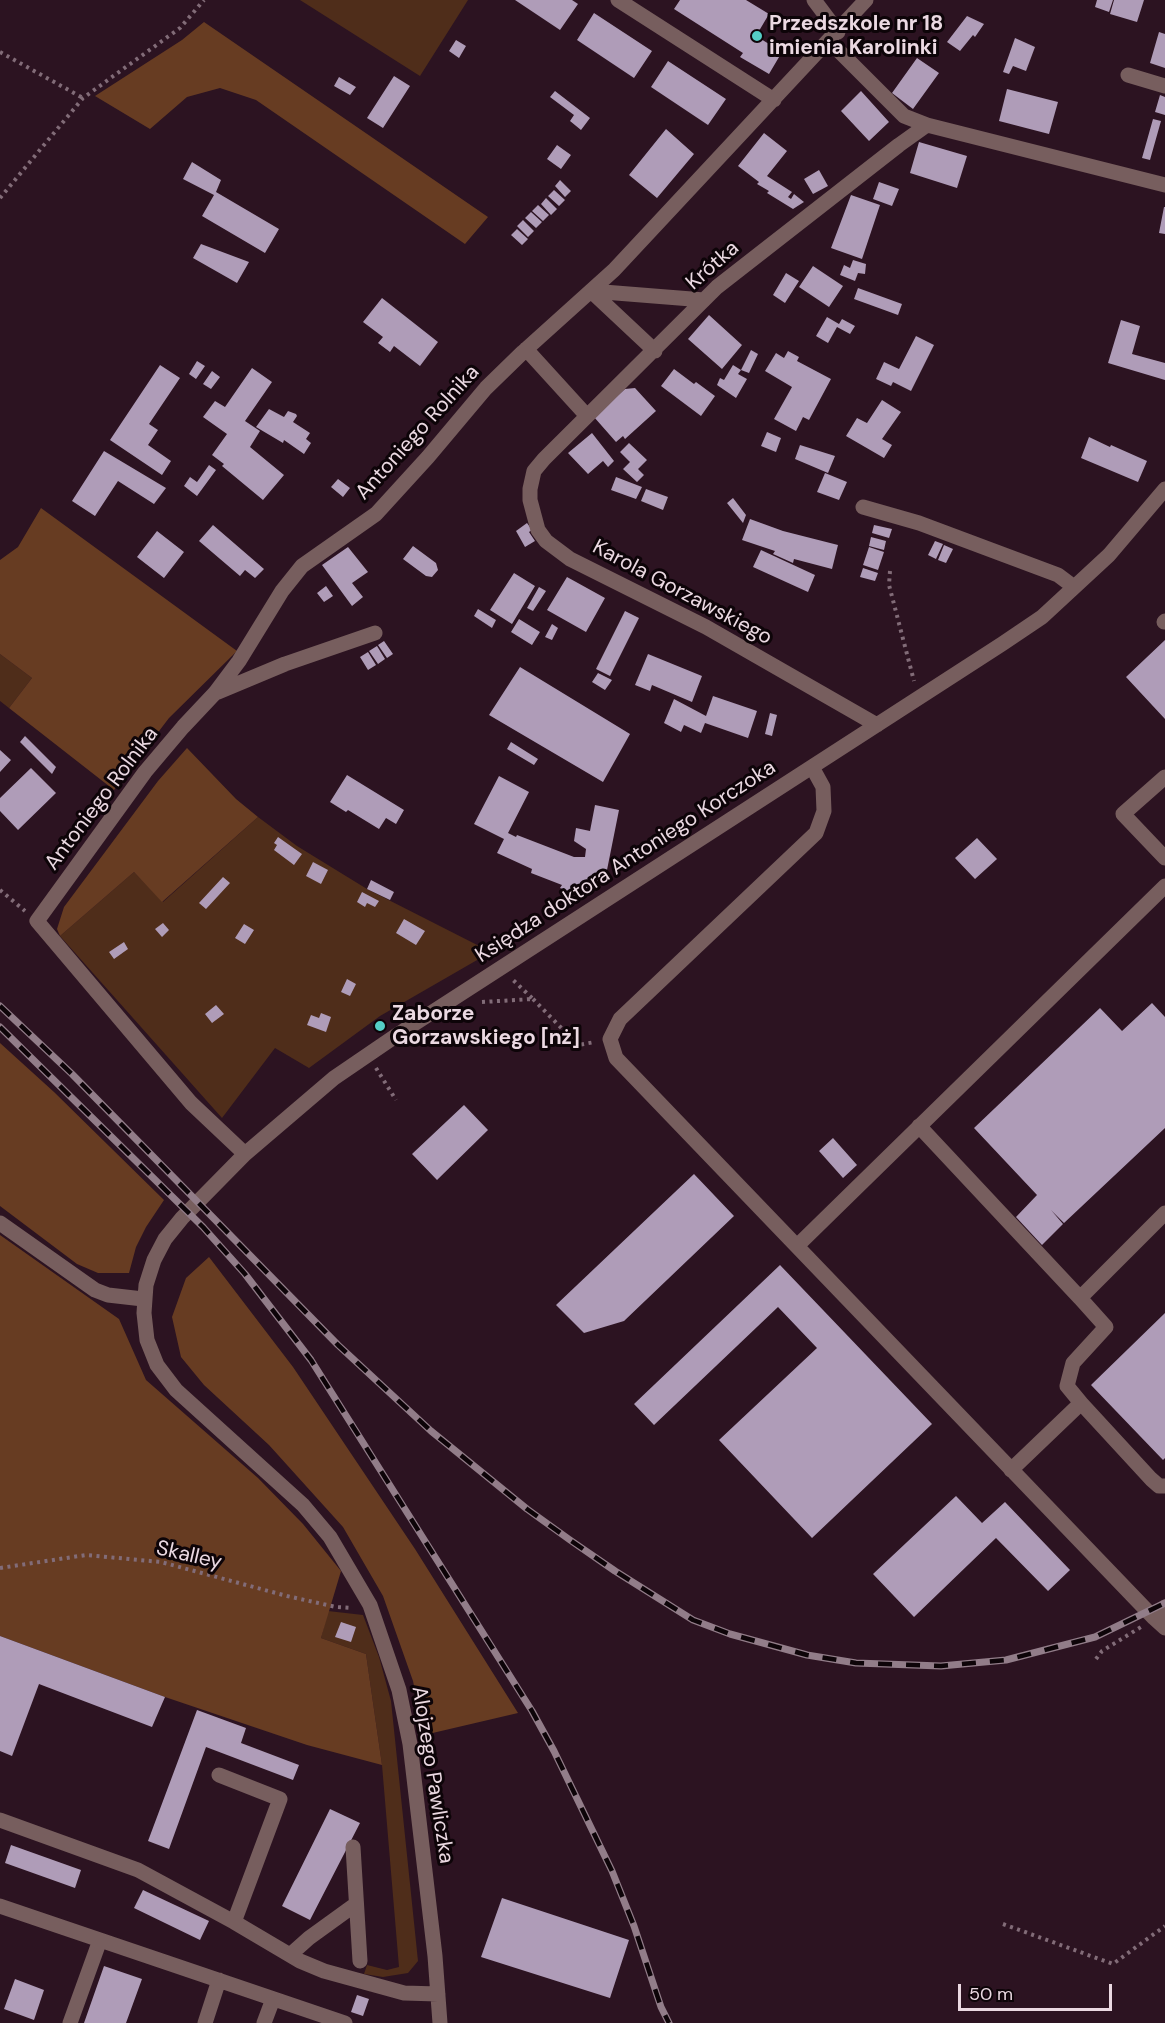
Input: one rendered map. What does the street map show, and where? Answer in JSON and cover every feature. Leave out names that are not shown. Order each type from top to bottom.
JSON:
[{"type":"street","points":[[618,0],[774,100]]},
{"type":"street","points":[[813,0],[834,37],[890,104],[904,116],[927,125],[1165,185]]},
{"type":"street","name":"Antoniego Rolnika","points":[[37,921],[146,772],[215,693],[239,661],[282,591],[302,566],[376,514],[486,388],[591,291],[646,236],[834,37],[866,0]]},
{"type":"street","points":[[1128,75],[1165,86]]},
{"type":"street","name":"Krótka","points":[[544,459],[704,300],[744,266],[927,125]]},
{"type":"street","points":[[591,291],[704,300]]},
{"type":"street","points":[[591,291],[655,351]]},
{"type":"street","points":[[526,349],[587,416]]},
{"type":"street","name":"Karola Gorzawskiego","points":[[544,459],[534,471],[530,500],[538,530],[546,541],[570,559],[706,627],[877,725]]},
{"type":"street","name":"Księdza doktora Antoniego Korczoka","points":[[143,1299],[154,1260],[165,1239],[182,1218],[244,1154],[334,1078],[369,1053],[1010,639],[1042,616],[1109,555],[1165,489]]},
{"type":"street","points":[[863,507],[919,523],[1058,575],[1074,587]]},
{"type":"street","points":[[215,693],[285,664],[375,633]]},
{"type":"street","points":[[812,767],[823,787],[824,811],[816,833],[620,1019],[610,1039],[616,1058],[1011,1470],[1161,1618]]},
{"type":"street","points":[[1165,777],[1123,814],[1165,858]]},
{"type":"street","points":[[797,1246],[1165,886]]},
{"type":"street","points":[[37,921],[192,1102],[244,1154]]},
{"type":"street","points":[[920,1126],[1106,1327],[1073,1364],[1067,1386],[1151,1479],[1159,1486],[1165,1486]]},
{"type":"street","points":[[1080,1298],[1165,1213]]},
{"type":"street","points":[[0,1223],[95,1290],[118,1297],[143,1299]]},
{"type":"street","name":"Alojzego Pawliczka","points":[[143,1299],[147,1340],[165,1376],[176,1390],[303,1505],[330,1537],[370,1605],[399,1690],[410,1744],[440,2023]]},
{"type":"street","points":[[1011,1470],[1081,1403]]},
{"type":"street","points":[[219,1775],[280,1799],[234,1922]]},
{"type":"street","points":[[0,1820],[138,1870],[290,1955],[324,1971],[404,1993],[438,1994]]},
{"type":"street","points":[[353,1847],[360,1960]]},
{"type":"street","points":[[290,1955],[309,1938],[356,1904]]},
{"type":"street","points":[[0,1906],[345,2023]]},
{"type":"street","points":[[70,2023],[100,1940]]},
{"type":"street","points":[[205,2023],[219,1980]]},
{"type":"street","points":[[264,2023],[273,1998]]},
{"type":"path","points":[[0,198],[83,98],[180,28],[204,0]]},
{"type":"path","points":[[0,52],[83,98]]},
{"type":"path","points":[[890,572],[889,585],[915,686]]},
{"type":"path","points":[[0,890],[37,921]]},
{"type":"path","points":[[509,976],[578,1044],[610,1039]]},
{"type":"path","points":[[480,1002],[533,999]]},
{"type":"path","points":[[373,1064],[396,1100]]},
{"type":"path","name":"Skalley","points":[[0,1568],[86,1555],[161,1562],[336,1607],[357,1608],[370,1605]]},
{"type":"path","points":[[1096,1659],[1102,1651],[1161,1618]]},
{"type":"path","points":[[1003,1924],[1113,1964],[1165,1926]]},
{"type":"shaded area","points":[[300,0],[468,0],[420,76]]},
{"type":"shaded area","points":[[204,22],[488,217],[465,244],[256,100],[220,88],[187,97],[150,129],[95,96],[182,40]]},
{"type":"shaded area","points":[[41,508],[237,651],[169,718],[114,790],[9,708],[32,678],[0,654],[0,560],[18,547]]},
{"type":"shaded area","points":[[0,654],[32,678],[9,708],[0,701]]},
{"type":"shaded area","points":[[187,748],[236,799],[258,817],[162,902],[134,872],[60,936],[57,929],[64,907],[158,781]]},
{"type":"shaded area","points":[[258,817],[297,846],[367,889],[491,952],[380,1016],[309,1068],[275,1048],[222,1118],[60,936],[134,872],[163,902]]},
{"type":"shaded area","points":[[0,1043],[54,1092],[164,1200],[136,1247],[129,1273],[98,1273],[77,1264],[0,1206]]},
{"type":"shaded area","points":[[0,1235],[119,1319],[146,1380],[258,1478],[303,1524],[341,1571],[321,1638],[366,1654],[382,1765],[307,1745],[165,1697],[0,1636]]},
{"type":"shaded area","points":[[209,1257],[293,1367],[415,1549],[518,1713],[424,1735],[413,1681],[383,1596],[343,1527],[269,1445],[204,1385],[181,1357],[172,1317],[186,1278]]},
{"type":"shaded area","points":[[328,1611],[363,1615],[379,1657],[391,1701],[418,1961],[408,1973],[383,1977],[364,1974],[367,1965],[387,1970],[399,1967],[382,1765],[366,1654],[321,1638]]},
{"type":"building","points":[[515,0],[572,0],[578,4],[560,30]]},
{"type":"building","points":[[680,0],[746,0],[769,14],[756,36],[782,52],[769,74],[740,57],[743,53],[674,9]]},
{"type":"building","points":[[1097,0],[1113,0],[1109,12],[1095,7]]},
{"type":"building","points":[[1114,0],[1144,0],[1137,22],[1110,14]]},
{"type":"building","points":[[594,13],[652,51],[634,78],[577,40]]},
{"type":"building","points":[[967,16],[984,24],[975,37],[973,35],[960,51],[947,42]]},
{"type":"building","points":[[1159,32],[1165,34],[1165,68],[1150,63]]},
{"type":"building","points":[[1015,38],[1035,47],[1026,71],[1013,66],[1009,74],[1003,72]]},
{"type":"building","points":[[456,40],[466,46],[459,58],[449,51]]},
{"type":"building","points":[[917,58],[939,73],[913,109],[892,93]]},
{"type":"building","points":[[668,61],[726,99],[708,125],[651,87]]},
{"type":"building","points":[[394,76],[410,86],[383,128],[367,118]]},
{"type":"building","points":[[339,77],[356,87],[350,95],[334,86]]},
{"type":"building","points":[[1007,89],[1058,102],[1049,134],[999,121]]},
{"type":"building","points":[[555,91],[590,118],[581,130],[570,121],[574,115],[550,97]]},
{"type":"building","points":[[861,91],[889,122],[869,141],[841,111]]},
{"type":"building","points":[[1160,95],[1165,97],[1165,115],[1155,112]]},
{"type":"building","points":[[1153,119],[1161,121],[1150,160],[1142,158]]},
{"type":"building","points":[[666,129],[694,154],[657,198],[629,175]]},
{"type":"building","points":[[764,133],[787,151],[767,176],[792,192],[788,197],[791,199],[794,194],[804,202],[793,209],[767,193],[769,191],[757,184],[759,182],[738,166]]},
{"type":"building","points":[[919,142],[967,156],[957,188],[910,173]]},
{"type":"building","points":[[557,145],[571,155],[561,169],[547,159]]},
{"type":"building","points":[[192,162],[221,180],[216,192],[279,229],[265,253],[202,216],[214,195],[183,179]]},
{"type":"building","points":[[819,170],[828,186],[813,194],[804,179]]},
{"type":"building","points":[[560,180],[571,191],[565,197],[555,186]]},
{"type":"building","points":[[879,182],[899,189],[892,206],[873,199]]},
{"type":"building","points":[[554,190],[565,200],[559,206],[548,196]]},
{"type":"building","points":[[851,195],[880,205],[862,259],[831,248]]},
{"type":"building","points":[[546,198],[557,209],[551,215],[541,204]]},
{"type":"building","points":[[538,205],[549,215],[543,221],[532,211]]},
{"type":"building","points":[[1165,207],[1165,234],[1159,233]]},
{"type":"building","points":[[531,212],[542,222],[536,228],[525,218]]},
{"type":"building","points":[[523,220],[534,231],[528,237],[517,226]]},
{"type":"building","points":[[517,229],[528,239],[522,245],[511,235]]},
{"type":"building","points":[[201,244],[249,262],[237,283],[193,258]]},
{"type":"building","points":[[853,260],[866,264],[865,274],[858,273],[855,281],[840,275],[844,265],[850,268]]},
{"type":"building","points":[[813,266],[843,286],[829,307],[799,287]]},
{"type":"building","points":[[786,273],[799,281],[785,303],[773,295]]},
{"type":"building","points":[[858,288],[902,304],[898,315],[854,299]]},
{"type":"building","points":[[382,298],[438,342],[420,366],[394,346],[390,352],[378,343],[383,337],[363,322]]},
{"type":"building","points":[[709,315],[742,345],[722,369],[688,339]]},
{"type":"building","points":[[827,317],[839,324],[842,319],[855,326],[850,334],[837,327],[828,343],[816,336]]},
{"type":"building","points":[[1121,320],[1140,326],[1132,354],[1165,363],[1165,380],[1108,363]]},
{"type":"building","points":[[916,336],[934,345],[911,391],[893,382],[891,386],[876,379],[884,362],[899,369]]},
{"type":"building","points":[[751,350],[758,354],[749,373],[741,370]]},
{"type":"building","points":[[788,351],[799,357],[797,361],[831,379],[809,420],[803,417],[796,431],[774,419],[792,387],[765,371],[776,353],[784,358]]},
{"type":"building","points":[[197,361],[205,366],[196,379],[189,374]]},
{"type":"building","points":[[160,365],[180,378],[149,424],[158,430],[148,445],[171,461],[162,475],[110,440]]},
{"type":"building","points":[[733,365],[741,370],[738,374],[747,379],[736,398],[717,385],[720,378],[724,380]]},
{"type":"building","points":[[252,368],[272,382],[245,421],[260,431],[250,447],[284,475],[263,500],[212,455],[227,434],[203,417],[215,401],[225,407]]},
{"type":"building","points":[[674,369],[715,396],[701,416],[661,386]]},
{"type":"building","points":[[212,371],[220,377],[211,389],[203,384]]},
{"type":"building","points":[[635,388],[656,411],[625,439],[623,436],[616,442],[594,417],[625,389]]},
{"type":"building","points":[[882,400],[901,412],[882,439],[892,445],[884,458],[846,436],[857,418],[867,423]]},
{"type":"building","points":[[269,409],[284,417],[288,411],[296,414],[293,422],[310,433],[306,439],[311,443],[304,454],[284,440],[283,443],[256,427]]},
{"type":"building","points":[[767,432],[781,438],[776,452],[761,446]]},
{"type":"building","points":[[592,433],[614,461],[608,467],[603,461],[588,474],[568,453]]},
{"type":"building","points":[[1089,437],[1147,461],[1138,482],[1081,458]]},
{"type":"building","points":[[629,443],[647,460],[638,469],[644,475],[637,482],[623,469],[630,462],[620,452]]},
{"type":"building","points":[[800,445],[835,456],[828,473],[795,459]]},
{"type":"building","points":[[104,451],[166,488],[154,504],[118,481],[95,516],[72,501]]},
{"type":"building","points":[[209,465],[216,470],[197,496],[184,486],[190,477],[197,482]]},
{"type":"building","points":[[825,473],[847,482],[839,500],[817,492]]},
{"type":"building","points":[[616,477],[642,487],[636,499],[611,490]]},
{"type":"building","points":[[338,479],[350,488],[343,497],[331,487]]},
{"type":"building","points":[[646,489],[668,497],[663,510],[641,501]]},
{"type":"building","points":[[733,498],[746,515],[743,523],[727,503]]},
{"type":"building","points":[[750,519],[783,531],[838,545],[832,569],[794,559],[793,563],[773,554],[775,551],[742,540]]},
{"type":"building","points":[[527,523],[532,530],[529,532],[535,541],[525,547],[516,531]]},
{"type":"building","points":[[213,525],[264,569],[255,578],[245,570],[240,576],[199,541]]},
{"type":"building","points":[[874,525],[892,529],[889,538],[872,533]]},
{"type":"building","points":[[157,531],[184,552],[164,578],[137,557]]},
{"type":"building","points":[[871,537],[886,541],[884,550],[869,546]]},
{"type":"building","points":[[935,541],[943,544],[936,559],[928,555]]},
{"type":"building","points":[[944,545],[953,549],[946,563],[938,560]]},
{"type":"building","points":[[413,546],[436,563],[438,570],[432,577],[426,576],[403,559]]},
{"type":"building","points":[[348,547],[368,572],[352,583],[363,597],[352,606],[322,565]]},
{"type":"building","points":[[869,547],[884,552],[878,570],[863,565]]},
{"type":"building","points":[[761,550],[815,575],[808,592],[753,567]]},
{"type":"building","points":[[863,568],[878,573],[875,581],[860,577]]},
{"type":"building","points":[[514,573],[535,586],[512,624],[490,610]]},
{"type":"building","points":[[567,577],[605,598],[586,632],[547,610]]},
{"type":"building","points":[[326,586],[333,596],[324,602],[317,593]]},
{"type":"building","points":[[539,587],[546,591],[533,611],[527,608]]},
{"type":"building","points":[[478,609],[496,620],[492,628],[474,616]]},
{"type":"building","points":[[625,611],[639,618],[610,676],[596,669]]},
{"type":"building","points":[[519,619],[540,632],[532,645],[511,632]]},
{"type":"building","points":[[552,624],[558,628],[552,640],[545,637]]},
{"type":"building","points":[[1165,640],[1165,719],[1126,677]]},
{"type":"building","points":[[384,641],[393,654],[387,658],[378,645]]},
{"type":"building","points":[[377,646],[385,659],[378,664],[369,651]]},
{"type":"building","points":[[368,652],[376,665],[368,670],[360,657]]},
{"type":"building","points":[[648,654],[702,676],[692,702],[652,685],[650,691],[635,685]]},
{"type":"building","points":[[520,667],[630,734],[603,782],[489,715]]},
{"type":"building","points":[[598,673],[612,680],[605,690],[592,682]]},
{"type":"building","points":[[713,696],[757,711],[748,738],[705,723],[701,733],[684,725],[681,732],[664,723],[674,699],[706,716]]},
{"type":"building","points":[[770,713],[777,715],[772,736],[765,734]]},
{"type":"building","points":[[25,736],[56,767],[52,774],[20,742]]},
{"type":"building","points":[[511,742],[538,759],[534,765],[507,749]]},
{"type":"building","points":[[0,750],[11,760],[0,772]]},
{"type":"building","points":[[31,768],[56,793],[18,830],[0,811],[0,798]]},
{"type":"building","points":[[347,775],[404,810],[396,824],[386,818],[379,829],[330,802]]},
{"type":"building","points":[[499,776],[529,792],[508,833],[574,857],[585,857],[586,849],[574,841],[576,828],[590,831],[595,805],[619,810],[606,875],[577,895],[560,888],[562,885],[531,873],[532,869],[497,853],[504,839],[474,824]]},
{"type":"building","points":[[278,837],[302,854],[294,865],[274,850],[277,845],[274,843]]},
{"type":"building","points":[[977,838],[997,859],[975,879],[955,858]]},
{"type":"building","points":[[313,862],[328,870],[321,884],[306,876]]},
{"type":"building","points":[[223,877],[230,883],[206,909],[199,903]]},
{"type":"building","points":[[371,880],[394,892],[390,900],[367,889]]},
{"type":"building","points":[[362,892],[379,901],[375,907],[367,903],[365,907],[357,902]]},
{"type":"building","points":[[404,919],[425,931],[416,945],[396,933]]},
{"type":"building","points":[[163,923],[169,930],[162,937],[155,929]]},
{"type":"building","points":[[244,924],[254,930],[245,944],[235,938]]},
{"type":"building","points":[[124,942],[128,949],[114,959],[109,952]]},
{"type":"building","points":[[347,979],[356,984],[350,996],[341,992]]},
{"type":"building","points":[[1152,1003],[1165,1017],[1165,1128],[1064,1223],[1051,1210],[1063,1224],[1042,1245],[1016,1217],[1037,1195],[974,1128],[1100,1008],[1122,1031]]},
{"type":"building","points":[[216,1005],[224,1014],[212,1023],[205,1014]]},
{"type":"building","points":[[321,1013],[331,1017],[326,1032],[307,1025],[311,1015],[319,1018]]},
{"type":"building","points":[[464,1105],[488,1130],[437,1180],[412,1154]]},
{"type":"building","points":[[833,1138],[857,1165],[843,1178],[819,1151]]},
{"type":"building","points":[[694,1174],[734,1216],[624,1321],[584,1333],[556,1305]]},
{"type":"building","points":[[780,1265],[932,1424],[812,1538],[719,1440],[817,1348],[778,1307],[654,1425],[634,1404]]},
{"type":"building","points":[[1165,1313],[1165,1458],[1163,1460],[1091,1385]]},
{"type":"building","points":[[956,1496],[982,1523],[1005,1502],[1070,1570],[1048,1591],[996,1538],[914,1617],[873,1574]]},
{"type":"building","points":[[341,1622],[356,1627],[351,1642],[335,1637]]},
{"type":"building","points":[[0,1636],[165,1697],[152,1727],[39,1684],[12,1756],[0,1751]]},
{"type":"building","points":[[197,1710],[246,1728],[241,1743],[299,1765],[293,1780],[206,1747],[169,1849],[148,1841]]},
{"type":"building","points":[[330,1809],[360,1823],[310,1920],[282,1906]]},
{"type":"building","points":[[11,1845],[81,1870],[75,1888],[5,1863]]},
{"type":"building","points":[[143,1890],[209,1921],[200,1940],[134,1908]]},
{"type":"building","points":[[502,1898],[629,1940],[610,1998],[481,1957]]},
{"type":"building","points":[[104,1966],[142,1979],[126,2023],[84,2023]]},
{"type":"building","points":[[15,1979],[44,1990],[34,2020],[4,2009]]},
{"type":"building","points":[[357,1995],[369,1999],[363,2016],[351,2012]]},
{"type":"railway","points":[[0,1006],[72,1074],[338,1345],[431,1431],[527,1509],[615,1571],[693,1620],[730,1634],[807,1655],[856,1663],[941,1666],[1006,1660],[1095,1637],[1165,1603]]},
{"type":"railway","points":[[0,1027],[203,1227],[245,1274],[311,1360],[532,1711],[554,1751],[612,1871],[634,1926],[661,2007],[669,2023]]},
{"type":"place","name":"Przedszkole nr 18 imienia Karolinki","points":[[757,36]]},
{"type":"place","name":"Zaborze Gorzawskiego [nż]","points":[[380,1026]]}]
